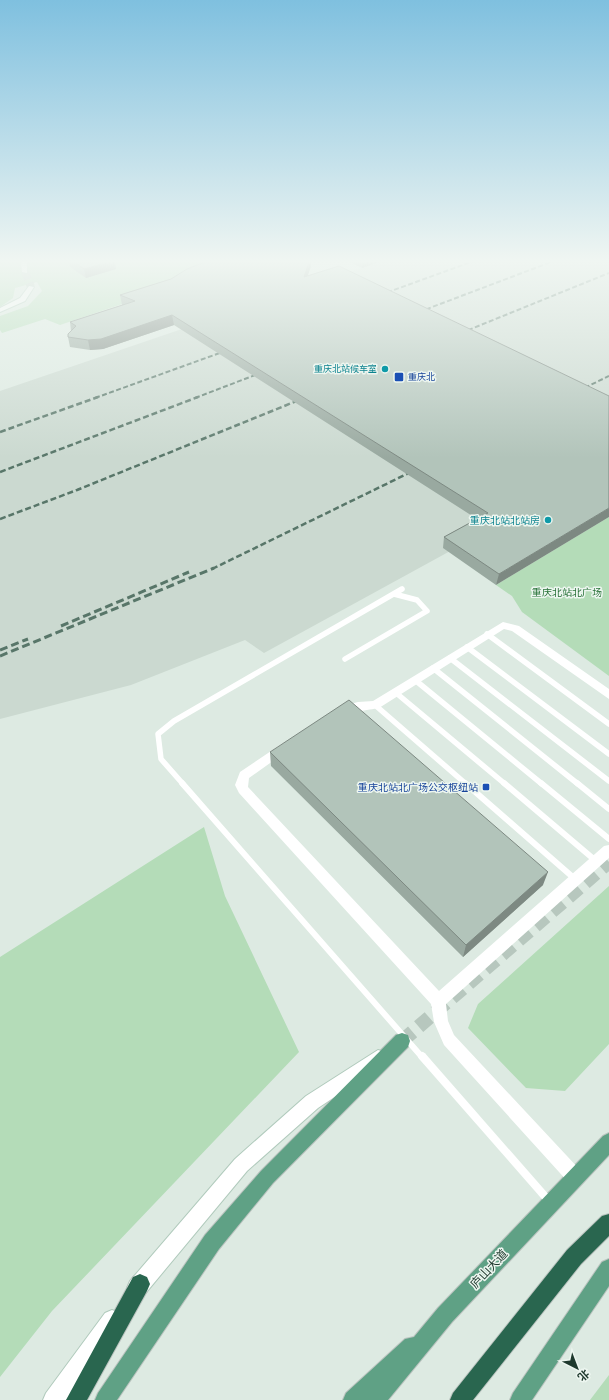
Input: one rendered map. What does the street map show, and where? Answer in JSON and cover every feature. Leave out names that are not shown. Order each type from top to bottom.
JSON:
[{"type":"highway","points":[[460,1400],[574,1257],[609,1223]]},
{"type":"highway","points":[[76,1400],[140,1284]]},
{"type":"main road","points":[[105,1400],[212,1242],[267,1177],[402,1042]]},
{"type":"main road","name":"庐山大道","points":[[375,1400],[445,1315],[609,1142]]},
{"type":"main road","points":[[520,1400],[609,1269]]},
{"type":"main road","points":[[353,1400],[445,1315]]},
{"type":"street","points":[[331,718],[350,707],[375,705],[499,626],[511,626],[609,695]]},
{"type":"street","points":[[293,742],[244,775],[241,785],[243,790],[438,1001],[441,1022],[449,1040],[575,1177]]},
{"type":"street","points":[[438,1001],[609,850]]},
{"type":"street","points":[[53,1400],[140,1284],[241,1165],[312,1102],[402,1042]]},
{"type":"lane","points":[[402,589],[174,721],[158,734],[161,759],[551,1204]]},
{"type":"lane","points":[[345,659],[427,611],[417,600],[394,594]]},
{"type":"lane","points":[[486,634],[609,724]]},
{"type":"lane","points":[[467,647],[609,754]]},
{"type":"lane","points":[[450,658],[609,781]]},
{"type":"lane","points":[[433,668],[609,809]]},
{"type":"lane","points":[[415,680],[609,839]]},
{"type":"lane","points":[[395,692],[596,861]]},
{"type":"lane","points":[[375,705],[576,879]]},
{"type":"shaded area","points":[[187,327],[609,327],[609,464],[264,653],[245,640],[131,685],[0,719],[0,391]]},
{"type":"green space","points":[[0,327],[19,327],[2,333]]},
{"type":"green space","name":"重庆北站北广场","points":[[609,517],[609,676],[522,612],[512,596],[496,585]]},
{"type":"green space","points":[[204,827],[225,896],[299,1052],[52,1311],[0,1377],[0,957]]},
{"type":"green space","points":[[609,886],[609,1044],[565,1091],[526,1088],[468,1028],[478,1004]]},
{"type":"green space","points":[[609,1375],[609,1400],[590,1400]]},
{"type":"building","name":"重庆北站候车室","points":[[75,327],[136,327],[101,339],[88,340],[68,337],[68,334]]},
{"type":"building","name":"重庆北站候车室","points":[[192,327],[466,327],[609,396],[609,508],[499,574],[444,537],[488,513]]},
{"type":"building","points":[[349,700],[548,872],[466,945],[270,752]]},
{"type":"tunnel","points":[[402,1041],[609,862]]},
{"type":"railway","points":[[461,333],[475,327]]},
{"type":"railway","points":[[95,398],[228,350]]},
{"type":"railway","points":[[195,398],[263,372]]},
{"type":"railway","points":[[578,391],[609,376]]},
{"type":"railway","points":[[0,432],[98,397]]},
{"type":"railway","points":[[0,472],[198,397]]},
{"type":"railway","points":[[0,519],[77,490],[304,398]]},
{"type":"railway","points":[[212,569],[417,469]]},
{"type":"railway","points":[[0,656],[214,568]]},
{"type":"railway","points":[[61,626],[189,572]]},
{"type":"railway","points":[[0,650],[28,639]]},
{"type":"place","name":"重庆北站候车室","points":[[385,369]]},
{"type":"place","name":"重庆北","points":[[399,377]]},
{"type":"place","name":"重庆北站北站房","points":[[548,520]]},
{"type":"place","name":"重庆北站北广场公交枢纽站","points":[[486,787]]}]
